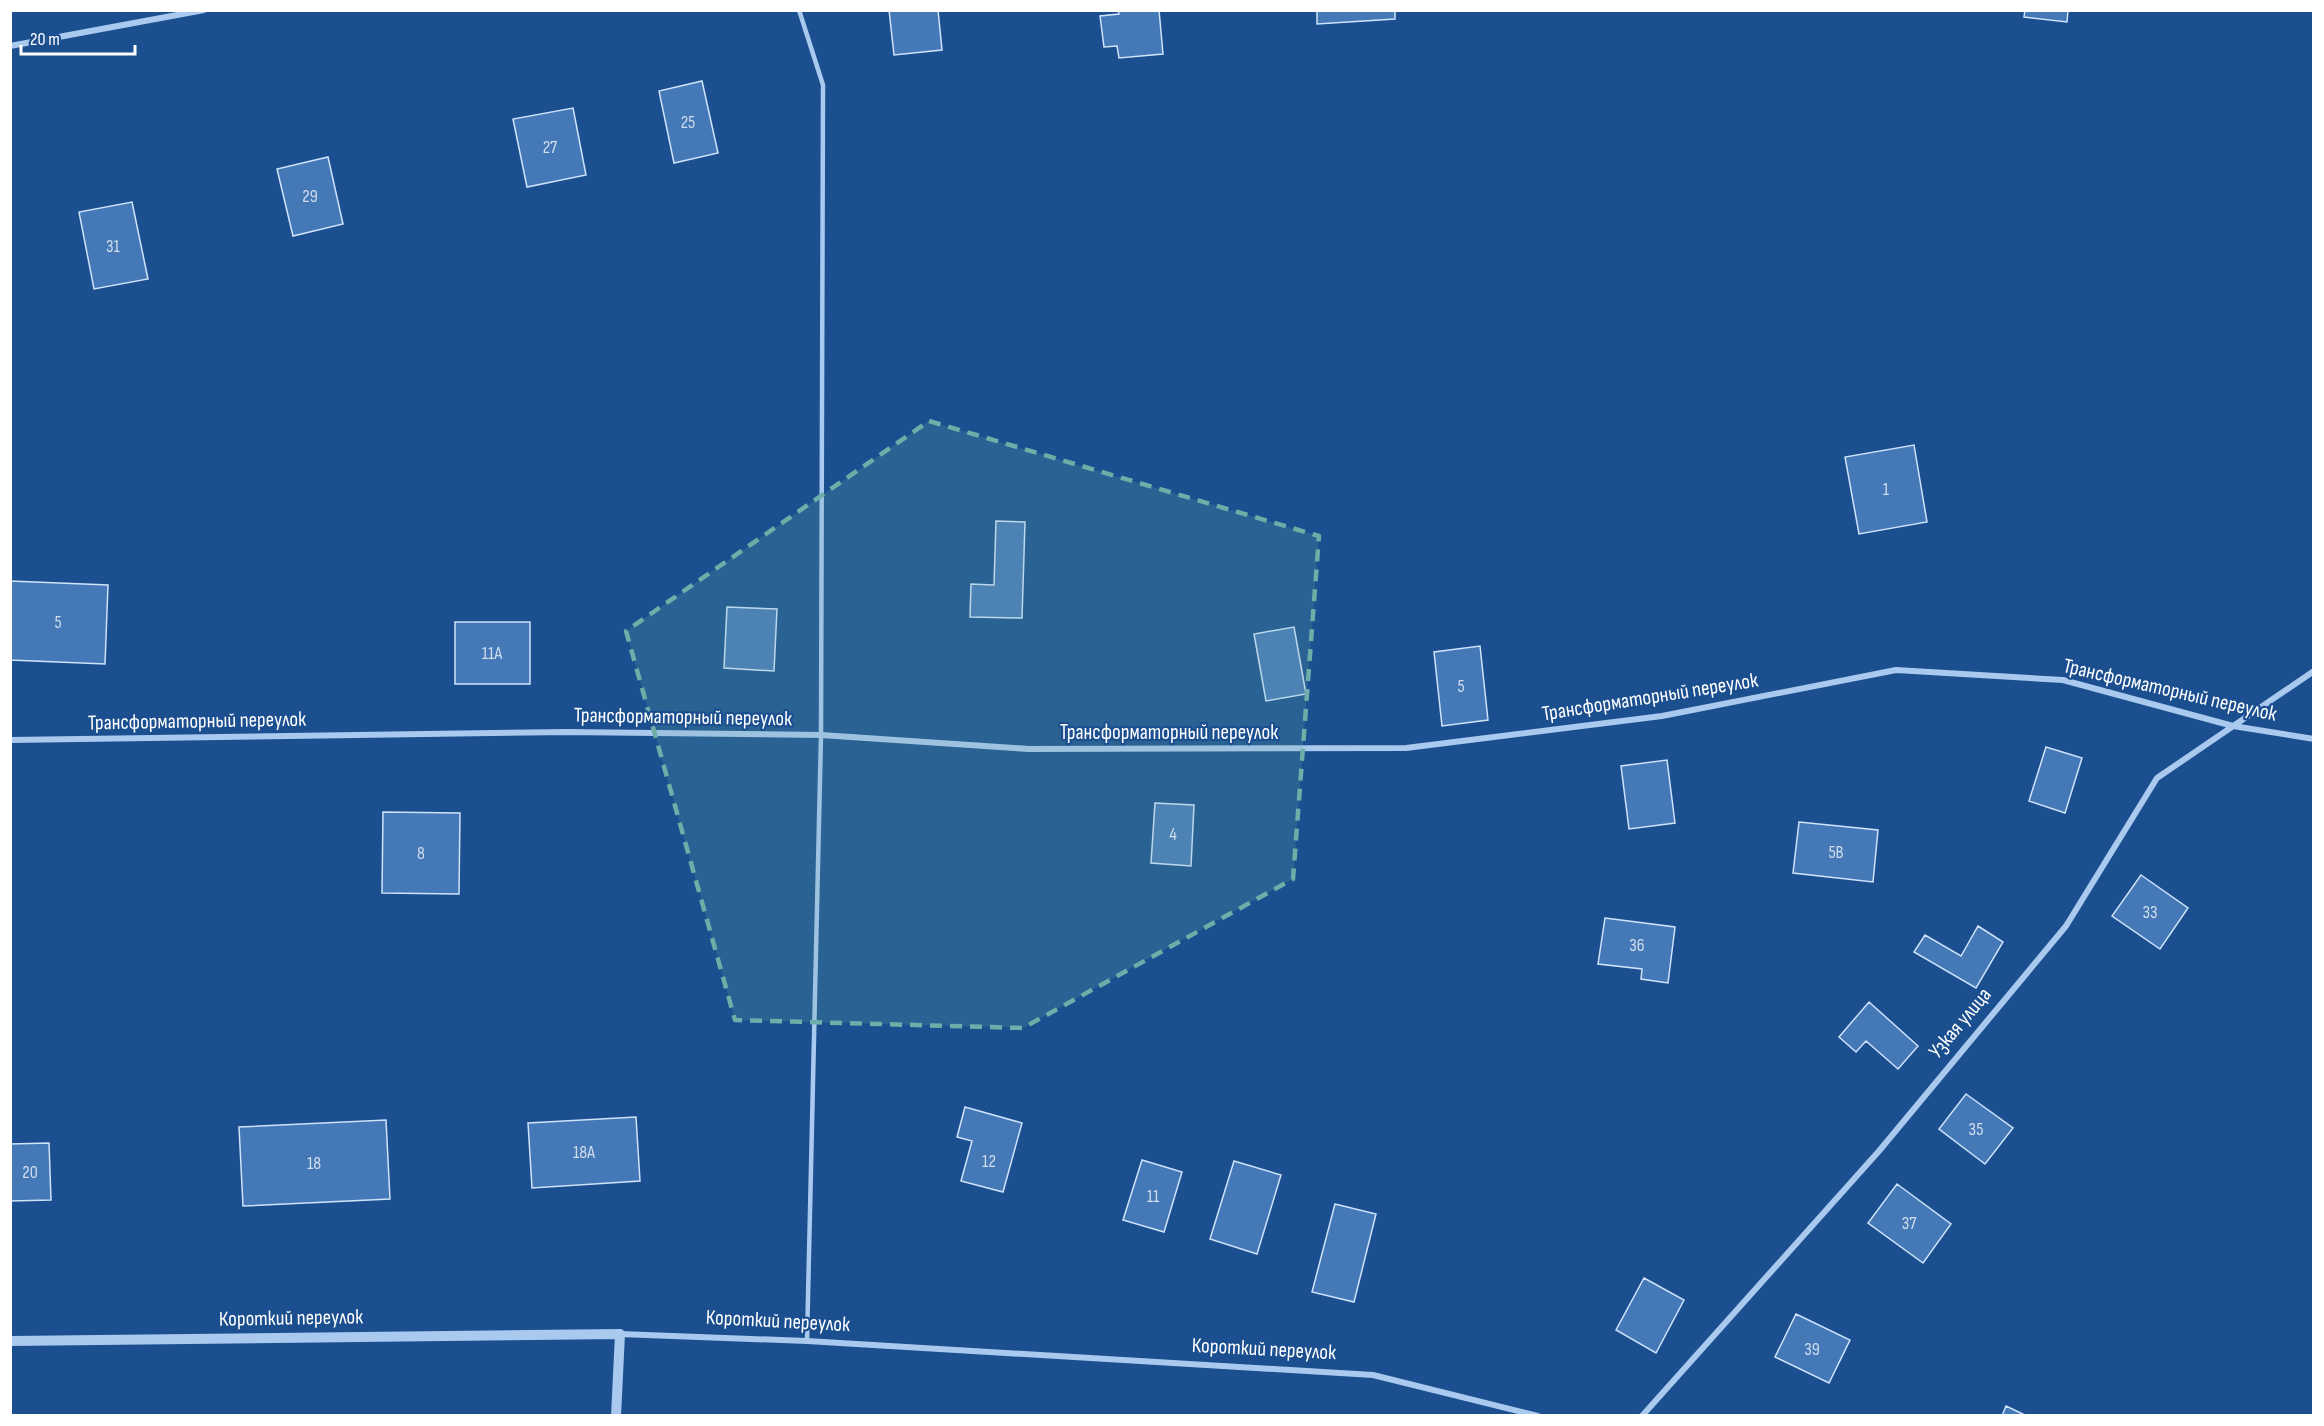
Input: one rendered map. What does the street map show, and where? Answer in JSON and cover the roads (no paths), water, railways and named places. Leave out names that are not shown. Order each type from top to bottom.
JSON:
[{"type":"street","points":[[10,46],[204,10]]},
{"type":"street","name":"Трансформаторный переулок","points":[[10,740],[567,732],[821,735],[1029,749],[1406,748],[1662,716],[1896,670],[2063,680],[2233,726],[2313,739]]},
{"type":"street","name":"Узкая улица","points":[[1642,1416],[1879,1151],[2066,926],[2157,778],[2313,671]]},
{"type":"street","points":[[616,1416],[620,1334]]},
{"type":"street","name":"Короткий переулок","points":[[10,1341],[620,1334],[807,1341],[1373,1375],[1538,1416]]},
{"type":"lane","points":[[799,10],[823,85],[821,735],[807,1341]]}]
